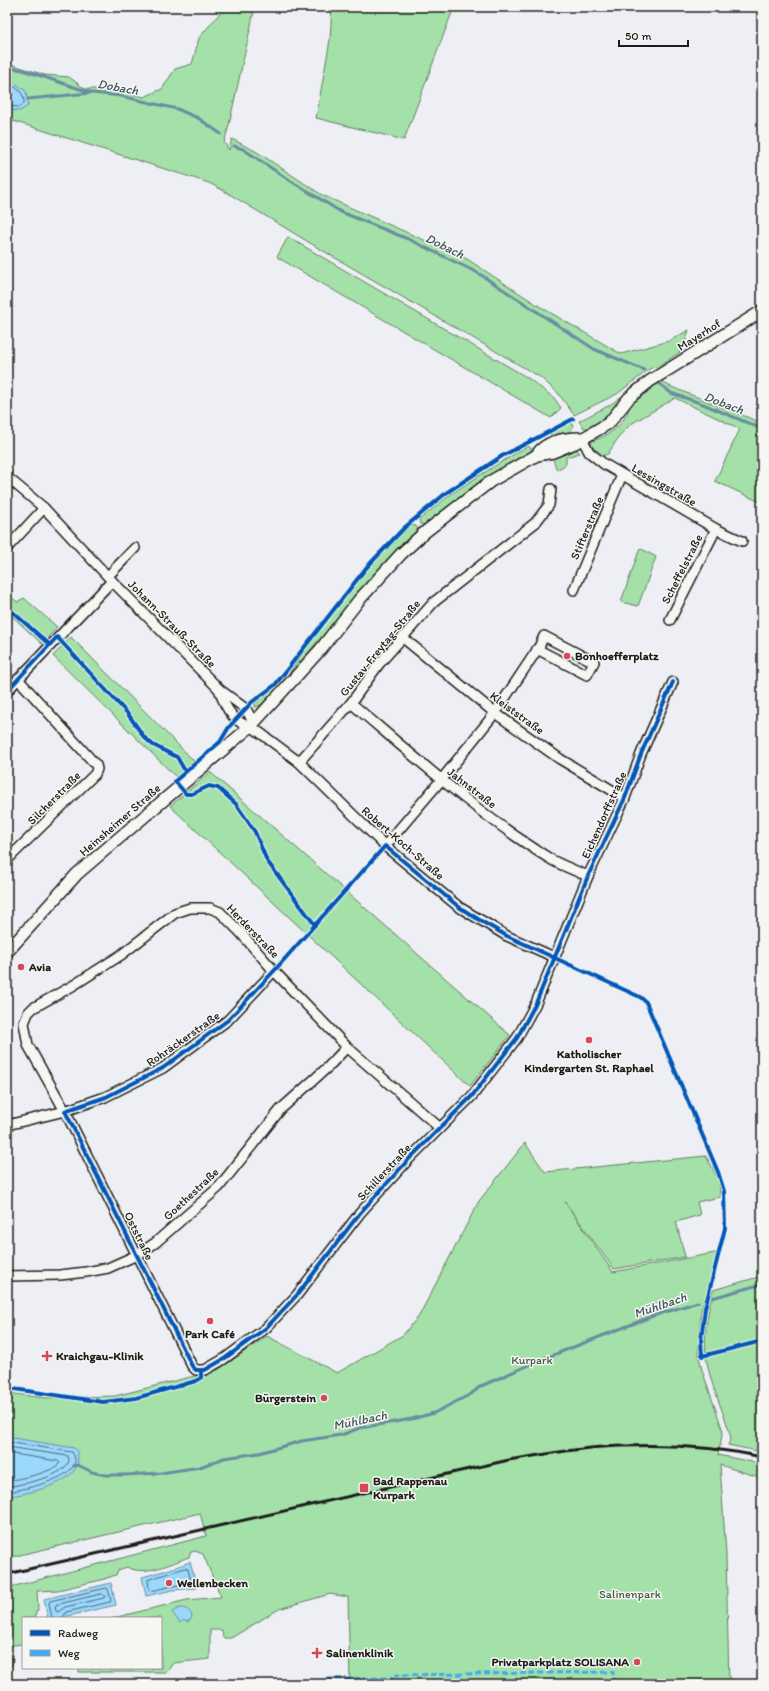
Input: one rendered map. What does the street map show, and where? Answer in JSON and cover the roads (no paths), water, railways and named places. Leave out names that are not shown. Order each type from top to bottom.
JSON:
[{"type":"street","name":"Mayerhof","points":[[650,381],[762,310]]},
{"type":"street","name":"Heinsheimer Straße","points":[[7,952],[77,874],[251,726],[320,650],[359,600],[401,554],[425,532],[491,481],[537,455],[541,450],[561,440],[582,438],[610,423],[629,398],[650,381]]},
{"type":"street","name":"Lessingstraße","points":[[582,438],[588,452],[604,464],[716,529],[742,541]]},
{"type":"street","name":"Stifterstraße","points":[[574,590],[622,475]]},
{"type":"street","name":"Johann-Strauß-Straße","points":[[7,477],[44,508],[110,579],[219,689],[246,709],[251,718],[251,726],[244,725],[237,720],[224,703],[219,689]]},
{"type":"street","name":"Gustav-Freytag-Straße","points":[[299,762],[351,703],[379,664],[434,602],[535,523],[548,504],[551,489]]},
{"type":"street","points":[[7,548],[44,508]]},
{"type":"street","name":"Scheffelstraße","points":[[670,620],[716,529]]},
{"type":"street","points":[[7,691],[110,579],[135,548]]},
{"type":"street","points":[[384,846],[442,780],[495,713],[544,636],[594,662],[587,675],[537,649]]},
{"type":"street","name":"Kleiststraße","points":[[402,637],[495,713],[560,759],[625,798]]},
{"type":"street","name":"Silcherstraße","points":[[7,860],[95,774],[97,770],[96,765],[18,679]]},
{"type":"street","name":"Eichendorffstraße","points":[[554,957],[588,876],[625,798],[641,754],[673,682]]},
{"type":"street","name":"Jahnstraße","points":[[351,703],[442,780],[514,835],[554,860],[588,876]]},
{"type":"street","name":"Robert-Koch-Straße","points":[[251,726],[299,762],[384,846],[459,907],[507,936],[554,957]]},
{"type":"street","name":"Herderstraße","points":[[24,1023],[28,1013],[33,1008],[74,985],[121,955],[175,913],[190,908],[205,908],[220,912],[347,1047],[440,1128]]},
{"type":"street","name":"Schillerstraße","points":[[196,1370],[205,1370],[224,1359],[266,1328],[296,1294],[360,1213],[409,1159],[472,1096],[517,1038],[536,1003],[554,957]]},
{"type":"street","name":"Rohräckerstraße","points":[[7,1125],[65,1111],[106,1097],[163,1068],[228,1020],[274,971]]},
{"type":"street","name":"Oststraße","points":[[24,1023],[28,1044],[65,1111],[196,1370]]},
{"type":"street","name":"Goethestraße","points":[[7,1276],[60,1276],[86,1272],[108,1268],[137,1256],[155,1243],[219,1187],[281,1109],[328,1067],[347,1047]]},
{"type":"water","points":[[7,81],[12,81],[26,91],[28,106],[20,111],[7,110]]},
{"type":"water","points":[[7,1437],[74,1448],[78,1456],[76,1468],[70,1475],[50,1486],[7,1497]]},
{"type":"water","name":"Wellenbecken","points":[[190,1562],[197,1588],[173,1590],[146,1596],[142,1577]]},
{"type":"water","points":[[111,1583],[116,1605],[63,1617],[48,1617],[44,1599]]},
{"type":"water","points":[[179,1608],[189,1611],[192,1617],[190,1620],[187,1622],[183,1620],[180,1623],[172,1612]]},
{"type":"waterway","name":"Dobach","points":[[7,67],[23,70],[92,93],[121,96],[177,109],[198,118],[221,134]]},
{"type":"waterway","points":[[28,99],[90,93]]},
{"type":"waterway","name":"Dobach","points":[[234,146],[243,149],[341,212],[408,239],[478,273],[594,349],[644,370]]},
{"type":"waterway","name":"Dobach","points":[[660,384],[671,393],[703,404],[762,429]]},
{"type":"waterway","name":"Mühlbach","points":[[712,1298],[762,1284]]},
{"type":"waterway","name":"Mühlbach","points":[[74,1466],[78,1465],[92,1472],[105,1475],[161,1473],[200,1467],[224,1458],[259,1453],[302,1441],[341,1435],[360,1428],[412,1419],[434,1413],[471,1394],[481,1386],[543,1359],[653,1316],[698,1302]]},
{"type":"railway","points":[[7,1574],[509,1460],[551,1453],[579,1449],[657,1445],[728,1451],[762,1457]]},
{"type":"place","name":"Bonhoefferplatz","points":[[567,656]]},
{"type":"place","name":"Avia","points":[[21,967]]},
{"type":"place","name":"Katholischer Kindergarten St. Raphael","points":[[589,1040]]},
{"type":"place","name":"Park Café","points":[[210,1321]]},
{"type":"place","name":"Kraichgau-Klinik","points":[[47,1356]]},
{"type":"place","name":"Bürgerstein","points":[[324,1398]]},
{"type":"place","name":"Bad Rappenau Kurpark","points":[[364,1488]]},
{"type":"place","name":"Wellenbecken","points":[[169,1583]]},
{"type":"place","name":"Salinenklinik","points":[[317,1653]]},
{"type":"place","name":"Privatparkplatz SOLISANA","points":[[637,1662]]},
{"type":"park label","name":"Kurpark","points":[[532,1360]]},
{"type":"park label","name":"Salinenpark","points":[[630,1594]]}]
